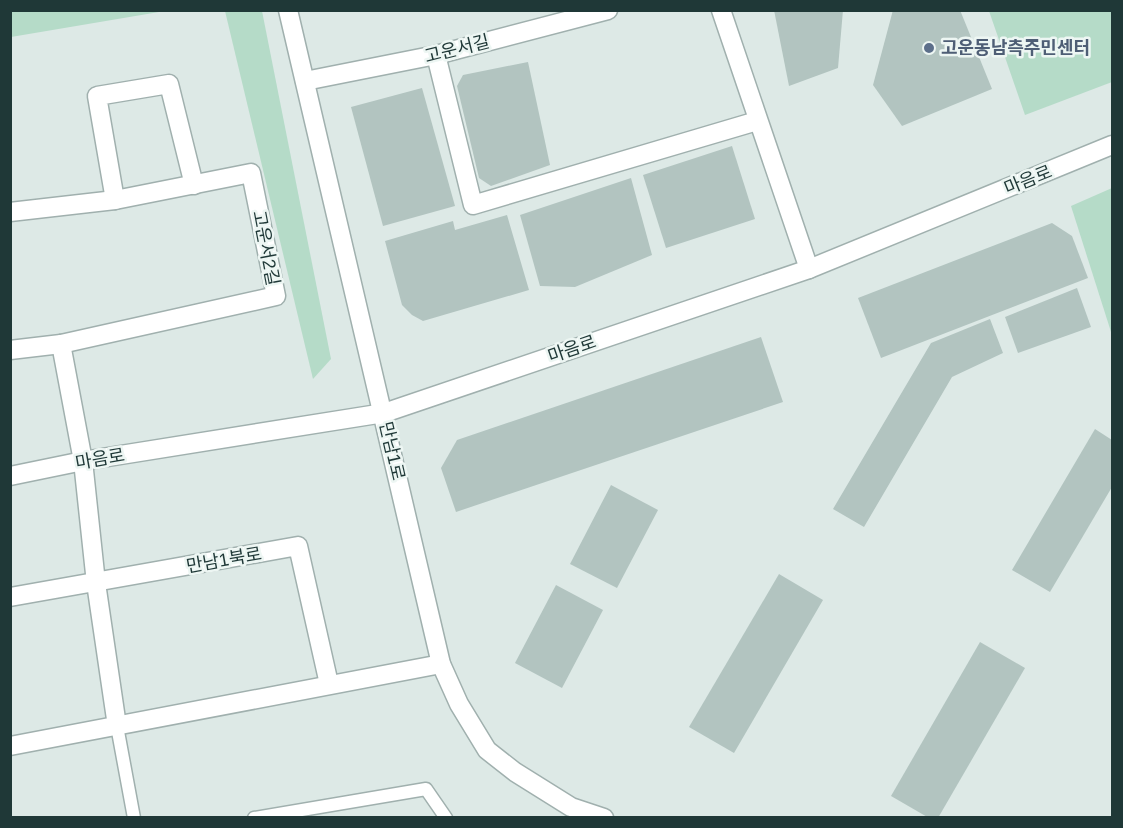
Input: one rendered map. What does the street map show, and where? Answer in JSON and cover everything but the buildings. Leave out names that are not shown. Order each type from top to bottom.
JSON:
[{"type":"street","name":"만남1로","points":[[288,10],[384,412],[441,664],[459,704],[487,750],[567,812],[604,818]]},
{"type":"street","name":"고운서길","points":[[305,81],[435,55],[608,10]]},
{"type":"street","points":[[721,10],[809,268]]},
{"type":"street","points":[[435,55],[473,205],[758,121]]},
{"type":"street","points":[[115,200],[97,96],[169,84],[194,185]]},
{"type":"street","name":"마음로","points":[[10,476],[384,412],[809,268],[1113,145]]},
{"type":"street","name":"고운서2길","points":[[10,212],[115,200],[251,173],[276,296],[61,344],[10,350]]},
{"type":"street","points":[[61,344],[83,462],[96,583],[117,726]]},
{"type":"street","name":"만남1북로","points":[[10,597],[298,546],[329,684]]},
{"type":"street","points":[[10,746],[441,664]]},
{"type":"lane","points":[[117,726],[134,818]]},
{"type":"lane","points":[[254,818],[426,789],[446,818]]},
{"type":"green space","points":[[11,10],[165,10],[165,11],[11,37]]},
{"type":"green space","points":[[225,11],[262,11],[331,359],[313,379]]},
{"type":"green space","points":[[989,11],[1112,11],[1112,82],[1025,115]]},
{"type":"green space","points":[[1112,188],[1112,335],[1071,206]]},
{"type":"place","name":"고운동남측주민센터","points":[[929,48]]}]
